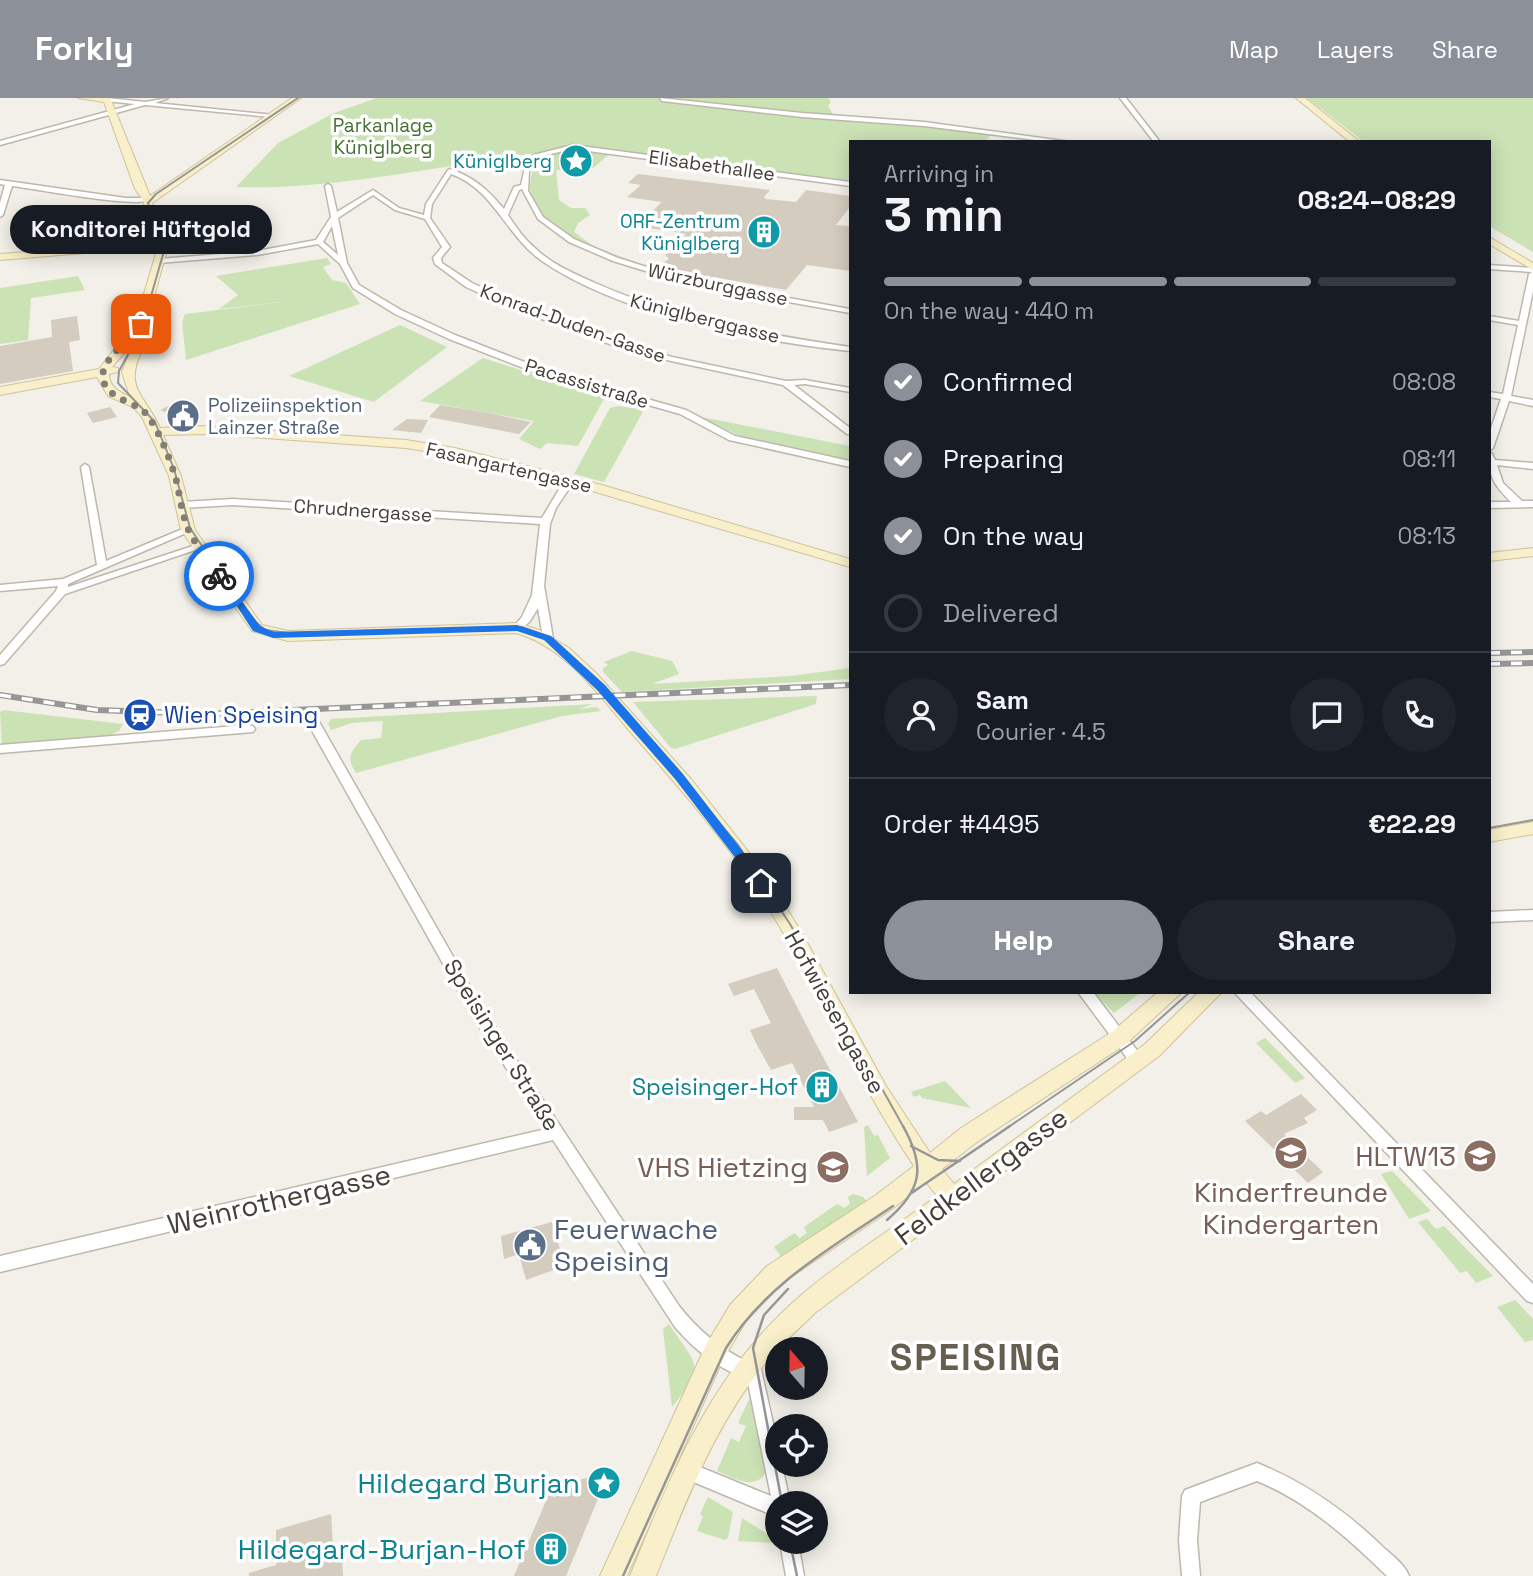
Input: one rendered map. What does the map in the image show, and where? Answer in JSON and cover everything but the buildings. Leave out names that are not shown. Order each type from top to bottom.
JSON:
[{"type":"main road","points":[[82,98],[108,99],[140,189],[148,200],[148,210],[162,244],[137,336],[139,341],[128,367],[129,382],[137,395],[137,404],[112,393],[103,380],[103,372],[126,341],[137,336]]},
{"type":"main road","points":[[148,200],[297,98]]},
{"type":"main road","points":[[1300,98],[1353,140]]},
{"type":"main road","points":[[1492,240],[1533,259]]},
{"type":"main road","points":[[1492,240],[1533,270]]},
{"type":"main road","points":[[0,257],[162,244]]},
{"type":"main road","points":[[0,391],[128,367]]},
{"type":"main road","name":"Hofwiesengasse","points":[[137,404],[157,432],[175,476],[188,530],[257,628],[288,636],[517,628],[548,638],[601,688],[735,846],[774,902],[910,1146],[952,1198]]},
{"type":"main road","name":"Fasangartengasse","points":[[157,432],[197,429],[406,444],[455,452],[569,481],[849,563]]},
{"type":"main road","points":[[1491,557],[1533,552]]},
{"type":"main road","points":[[1491,825],[1533,816]]},
{"type":"main road","points":[[1491,836],[1533,828]]},
{"type":"main road","name":"Feldkellergasse","points":[[714,1353],[737,1313],[763,1284],[884,1202],[969,1135],[1119,1038],[1170,994]]},
{"type":"main road","name":"Feldkellergasse","points":[[749,1366],[808,1304],[1137,1061],[1210,994]]},
{"type":"main road","points":[[613,1576],[714,1353]]},
{"type":"main road","points":[[643,1576],[714,1421],[749,1366]]},
{"type":"street","points":[[0,143],[165,98]]},
{"type":"street","points":[[1123,98],[1155,140]]},
{"type":"street","points":[[108,99],[271,115]]},
{"type":"street","points":[[663,99],[802,116],[923,124],[1052,140]]},
{"type":"street","points":[[505,214],[516,188],[524,187],[531,160],[535,156],[573,147]]},
{"type":"street","name":"Elisabethallee","points":[[573,147],[849,184]]},
{"type":"street","name":"Küniglberggasse","points":[[427,218],[429,204],[450,171],[470,180],[505,214],[528,247],[602,290],[696,320],[849,349]]},
{"type":"street","points":[[0,182],[126,201],[148,200]]},
{"type":"street","points":[[0,215],[9,183]]},
{"type":"street","name":"Pacassistraße","points":[[328,186],[343,263],[356,286],[398,312],[452,337],[542,372],[683,412],[732,438],[849,464]]},
{"type":"street","name":"Würzburggasse","points":[[524,187],[528,206],[539,220],[560,236],[593,252],[648,271],[849,311]]},
{"type":"street","points":[[159,261],[257,253],[319,243],[334,217],[373,192],[397,209],[427,218]]},
{"type":"street","name":"Konrad-Duden-Gasse","points":[[427,218],[446,247],[437,258],[439,264],[469,285],[520,308],[618,344],[671,359],[786,383],[805,382],[849,390]]},
{"type":"street","name":"Pacassistraße","points":[[319,243],[343,263]]},
{"type":"street","points":[[1491,267],[1533,270],[1529,314],[1523,324],[1506,398],[1491,442]]},
{"type":"street","points":[[1491,318],[1523,324]]},
{"type":"street","points":[[786,383],[849,431]]},
{"type":"street","points":[[1491,394],[1533,403]]},
{"type":"street","points":[[1491,459],[1533,466]]},
{"type":"street","points":[[1491,462],[1499,484],[1520,505]]},
{"type":"street","points":[[85,467],[102,567]]},
{"type":"street","points":[[517,628],[528,620],[539,583],[545,521],[569,481]]},
{"type":"street","name":"Chrudnergasse","points":[[182,505],[233,502],[545,521]]},
{"type":"street","points":[[1491,505],[1533,504]]},
{"type":"street","points":[[0,588],[63,587],[188,530]]},
{"type":"street","points":[[79,580],[199,547]]},
{"type":"street","points":[[539,583],[548,638]]},
{"type":"street","points":[[0,662],[63,587]]},
{"type":"street","name":"Speisinger Straße","points":[[312,720],[478,1013],[673,1312],[714,1353],[749,1366]]},
{"type":"street","points":[[0,749],[248,729]]},
{"type":"street","points":[[1491,917],[1533,915]]},
{"type":"street","points":[[1086,994],[1137,1061]]},
{"type":"street","points":[[1246,994],[1533,1295]]},
{"type":"street","name":"Weinrothergasse","points":[[0,1264],[557,1133]]},
{"type":"street","points":[[749,1366],[778,1491]]},
{"type":"street","points":[[690,1472],[765,1503]]},
{"type":"street","points":[[1191,1576],[1188,1540],[1191,1496],[1257,1472],[1304,1494],[1336,1516],[1400,1576]]},
{"type":"street","points":[[791,1554],[795,1576]]},
{"type":"green space","name":"Parkanlage Küniglberg","points":[[377,98],[828,98],[831,102],[828,106],[834,116],[993,133],[987,140],[849,140],[849,184],[577,146],[511,157],[529,157],[518,170],[501,169],[512,163],[497,165],[491,160],[332,183],[236,187],[278,143],[334,113]]},
{"type":"green space","points":[[1307,98],[1533,98],[1533,252],[1491,227],[1491,140],[1361,140]]},
{"type":"green space","points":[[574,148],[611,153],[593,168],[556,170],[559,200],[571,208],[585,208],[590,215],[578,223],[574,232],[593,246],[649,267],[572,239],[553,227],[539,213],[531,197],[531,178],[537,162],[545,154]]},
{"type":"green space","points":[[327,258],[331,264],[323,267],[332,280],[346,283],[360,304],[186,360],[182,322],[185,314],[289,301],[219,309],[238,295],[216,276]]},
{"type":"green space","points":[[78,276],[85,290],[31,298],[28,340],[0,344],[0,288]]},
{"type":"green space","points":[[400,325],[447,347],[374,402],[289,376]]},
{"type":"green space","points":[[483,358],[605,397],[578,446],[547,443],[540,449],[519,439],[534,421],[420,401]]},
{"type":"green space","points":[[618,406],[644,410],[604,482],[574,474],[610,408]]},
{"type":"green space","points":[[701,417],[849,446],[849,461],[744,438]]},
{"type":"green space","points":[[632,651],[672,661],[679,674],[652,684],[791,676],[849,668],[849,679],[622,692],[603,672],[603,668],[608,665],[604,662]]},
{"type":"green space","points":[[817,696],[816,704],[675,749],[671,748],[633,702]]},
{"type":"green space","points":[[593,704],[579,709],[597,707],[601,711],[562,716],[356,773],[350,759],[352,752],[361,740],[381,738],[383,721],[352,723],[331,730],[328,724],[331,719]]},
{"type":"green space","points":[[3,710],[123,724],[119,731],[105,738],[2,746],[0,712]]},
{"type":"green space","points":[[1095,994],[1138,994],[1114,1013]]},
{"type":"green space","points":[[1265,1038],[1305,1078],[1295,1083],[1256,1043]]},
{"type":"green space","points":[[945,1081],[971,1108],[922,1098],[920,1095],[914,1097],[911,1092]]},
{"type":"green space","points":[[868,1125],[874,1136],[878,1135],[890,1158],[867,1176],[864,1127]]},
{"type":"green space","points":[[1392,1171],[1431,1211],[1409,1219],[1381,1174]]},
{"type":"green space","points":[[853,1194],[863,1197],[869,1204],[861,1205],[782,1258],[774,1247],[794,1233],[800,1238],[807,1233],[804,1227],[837,1204],[844,1208],[850,1204],[848,1197]]},
{"type":"green space","points":[[1427,1219],[1436,1229],[1444,1226],[1493,1276],[1476,1283],[1467,1271],[1460,1273],[1418,1222]]},
{"type":"green space","points":[[1515,1300],[1533,1319],[1533,1340],[1525,1342],[1497,1307]]},
{"type":"green space","points":[[669,1324],[687,1349],[694,1366],[690,1382],[672,1407],[663,1329]]},
{"type":"green space","points":[[751,1395],[765,1455],[765,1474],[752,1482],[717,1471],[731,1438],[739,1442],[746,1426],[738,1423]]},
{"type":"green space","points":[[708,1497],[733,1512],[728,1538],[725,1540],[697,1531],[703,1516],[700,1514]]},
{"type":"green space","points":[[742,1518],[765,1533],[765,1543],[738,1541]]},
{"type":"tram line","points":[[298,98],[156,194],[148,203],[164,251],[141,331],[119,371],[118,383],[155,422],[174,469],[190,528],[249,616],[265,630],[289,633],[522,627],[552,638],[599,682],[738,845],[790,924],[904,1127]]},
{"type":"tram line","points":[[1491,828],[1533,820]]},
{"type":"tram line","points":[[1007,1128],[1135,1041],[1188,994]]},
{"type":"tram line","points":[[959,1161],[1010,1126]]},
{"type":"tram line","points":[[904,1127],[912,1147]]},
{"type":"tram line","points":[[887,1220],[914,1188],[917,1166],[912,1147]]},
{"type":"tram line","points":[[912,1147],[938,1160],[959,1161]]},
{"type":"tram line","points":[[913,1192],[959,1161]]},
{"type":"tram line","points":[[623,1576],[726,1348],[742,1325],[761,1304],[802,1268],[893,1206]]},
{"type":"tram line","points":[[780,1491],[753,1348],[764,1315],[788,1289]]},
{"type":"tram line","points":[[792,1554],[797,1576]]},
{"type":"railway","points":[[1491,653],[1533,652]]},
{"type":"railway","points":[[1491,664],[1533,663]]},
{"type":"railway","points":[[0,695],[97,710],[206,714],[849,685]]},
{"type":"way so far","points":[[141,324],[137,336],[126,341],[108,363],[103,372],[103,380],[112,393],[122,400],[137,404],[148,416],[175,476],[188,530],[219,576]]},
{"type":"place","name":"Küniglberg","points":[[576,161]]},
{"type":"place","name":"ORF-Zentrum Küniglberg","points":[[764,232]]},
{"type":"place","name":"Konditorei Hüftgold","points":[[141,324]]},
{"type":"place","name":"Polizeiinspektion Lainzer Straße","points":[[183,416]]},
{"type":"place","name":"Wien Speising","points":[[140,715]]},
{"type":"place","name":"Speisinger-Hof","points":[[822,1087]]},
{"type":"place","name":"Kinderfreunde Kindergarten","points":[[1291,1153]]},
{"type":"place","name":"HLTW13","points":[[1480,1156]]},
{"type":"place","name":"VHS Hietzing","points":[[833,1167]]},
{"type":"place","name":"Feuerwache Speising","points":[[530,1245]]},
{"type":"place","name":"Hildegard Burjan","points":[[604,1483]]},
{"type":"place","name":"Hildegard-Burjan-Hof","points":[[551,1549]]},
{"type":"district","name":"SPEISING","points":[[976,1357]]},
{"type":"route","points":[[219,576],[257,628],[273,635],[517,628],[548,638],[601,688],[679,777],[761,883]]}]
